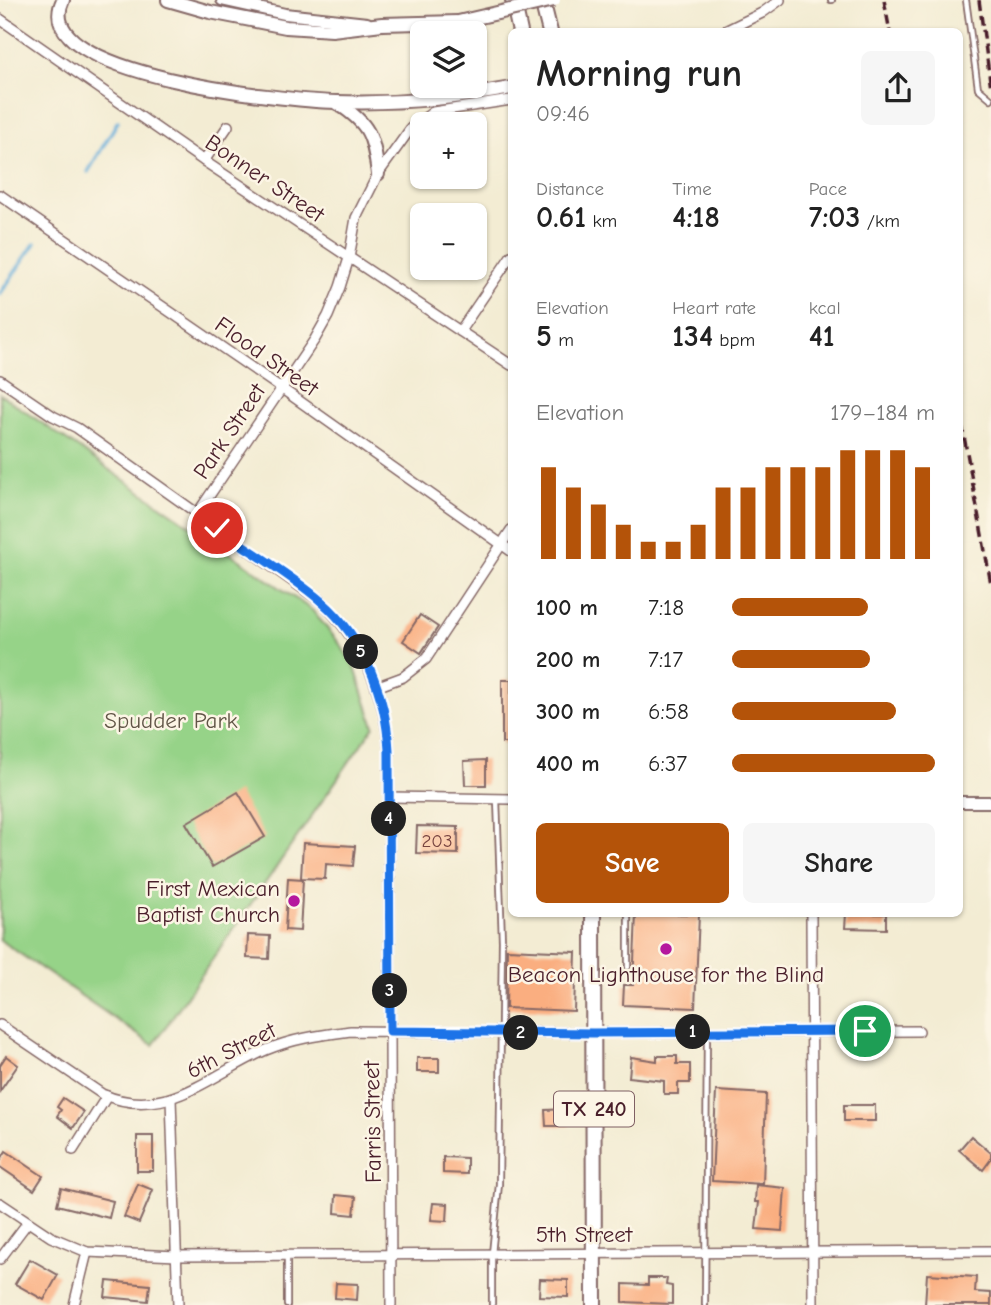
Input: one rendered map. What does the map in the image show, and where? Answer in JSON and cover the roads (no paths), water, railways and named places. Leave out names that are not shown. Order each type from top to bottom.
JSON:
[{"type":"main road","points":[[63,0],[59,16],[63,29],[71,40],[85,51],[113,62],[194,85],[336,102],[410,102],[508,88]]},
{"type":"main road","points":[[168,0],[210,12],[286,27],[332,30],[382,24],[458,22],[554,0]]},
{"type":"main road","points":[[513,0],[519,28]]},
{"type":"main road","points":[[542,0],[549,28]]},
{"type":"main road","points":[[336,102],[353,113],[368,129],[374,145],[378,174]]},
{"type":"main road","name":"TX 240","points":[[593,917],[594,1305]]},
{"type":"street","points":[[222,0],[285,14],[382,24]]},
{"type":"street","points":[[731,28],[762,13],[780,0]]},
{"type":"street","name":"Bonner Street","points":[[0,19],[204,161],[508,363]]},
{"type":"street","name":"Park Street","points":[[197,514],[328,316],[349,258],[356,218],[378,174],[411,128],[433,112],[508,100]]},
{"type":"street","points":[[204,161],[228,127]]},
{"type":"street","name":"Flood Street","points":[[0,195],[281,388],[508,550]]},
{"type":"street","points":[[460,331],[508,260]]},
{"type":"street","name":"Farris Street","points":[[0,380],[53,416],[77,428],[322,602],[353,637],[376,687],[388,730],[391,1305]]},
{"type":"street","points":[[376,687],[403,677],[426,659],[508,535]]},
{"type":"street","points":[[389,797],[508,799]]},
{"type":"street","points":[[963,802],[991,802]]},
{"type":"street","points":[[811,917],[813,1305]]},
{"type":"street","points":[[0,1025],[107,1096],[73,1150]]},
{"type":"street","name":"6th Street","points":[[107,1096],[132,1103],[171,1099],[187,1094],[230,1068],[283,1043],[322,1034],[390,1031],[919,1031]]},
{"type":"street","points":[[171,1099],[178,1305]]},
{"type":"street","points":[[0,1203],[61,1242],[87,1252],[74,1305]]},
{"type":"street","points":[[0,1259],[28,1222]]},
{"type":"street","name":"5th Street","points":[[87,1252],[177,1256],[991,1251]]},
{"type":"lane","points":[[966,0],[978,88],[991,99]]},
{"type":"lane","points":[[492,1305],[492,1254],[499,1184],[502,941],[497,798]]},
{"type":"lane","points":[[628,917],[628,967]]},
{"type":"lane","points":[[705,1305],[707,1032]]},
{"type":"lane","points":[[287,1255],[287,1305]]},
{"type":"waterway","points":[[88,172],[118,121]]},
{"type":"waterway","points":[[0,294],[35,243]]},
{"type":"railway","points":[[884,0],[889,28]]},
{"type":"railway","points":[[979,0],[991,88]]},
{"type":"railway","points":[[963,431],[991,584]]},
{"type":"place","name":"First Mexican Baptist Church","points":[[294,901]]},
{"type":"place","name":"Beacon Lighthouse for the Blind","points":[[666,949]]},
{"type":"park label","name":"Spudder Park","points":[[171,720]]}]
